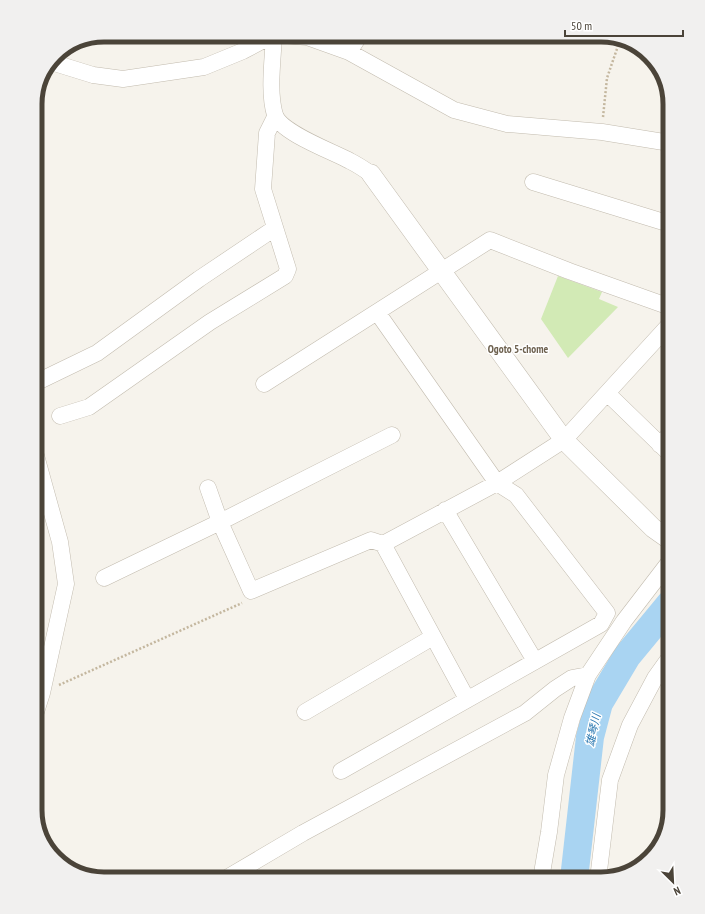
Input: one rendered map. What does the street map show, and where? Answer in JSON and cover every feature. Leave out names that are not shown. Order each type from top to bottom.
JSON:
[{"type":"street","points":[[57,64],[92,75],[122,79],[204,67],[243,51],[260,42]]},
{"type":"street","points":[[273,42],[272,100],[275,117],[288,130],[350,161],[371,174],[564,440],[652,528],[663,535]]},
{"type":"street","points":[[321,42],[349,52],[454,110],[507,124],[602,132],[663,142]]},
{"type":"street","points":[[349,52],[355,42]]},
{"type":"street","points":[[60,416],[90,406],[210,322],[285,276],[288,269],[263,189],[267,133],[275,117]]},
{"type":"street","points":[[533,182],[663,222]]},
{"type":"street","points":[[42,380],[97,353],[199,279],[275,228]]},
{"type":"street","points":[[264,384],[490,240],[569,271],[663,305]]},
{"type":"street","points":[[341,771],[602,624],[607,613],[516,495],[497,483],[377,312]]},
{"type":"street","points":[[383,544],[497,483],[564,440],[663,332]]},
{"type":"street","points":[[608,393],[663,441]]},
{"type":"street","points":[[104,578],[220,522],[392,434]]},
{"type":"street","points":[[42,477],[60,542],[66,584],[42,693]]},
{"type":"street","points":[[208,488],[220,522],[251,591],[371,540],[383,544],[467,699]]},
{"type":"street","points":[[445,510],[535,661]]},
{"type":"street","points":[[542,872],[556,774],[572,718],[588,675],[624,621],[663,570]]},
{"type":"street","points":[[305,712],[433,637]]},
{"type":"street","points":[[599,872],[610,780],[630,725],[655,678],[663,667]]},
{"type":"street","points":[[237,872],[303,832],[525,713],[555,689],[572,678],[588,675]]},
{"type":"path","points":[[602,132],[607,78],[619,44]]},
{"type":"path","points":[[42,693],[244,602],[251,591]]},
{"type":"green space","points":[[558,276],[602,292],[599,299],[618,307],[568,358],[541,319]]},
{"type":"waterway","name":"雄琴川","points":[[575,872],[590,737],[599,703],[627,656],[663,612]]},
{"type":"district","name":"Ogoto 5-chome","points":[[518,349]]}]
